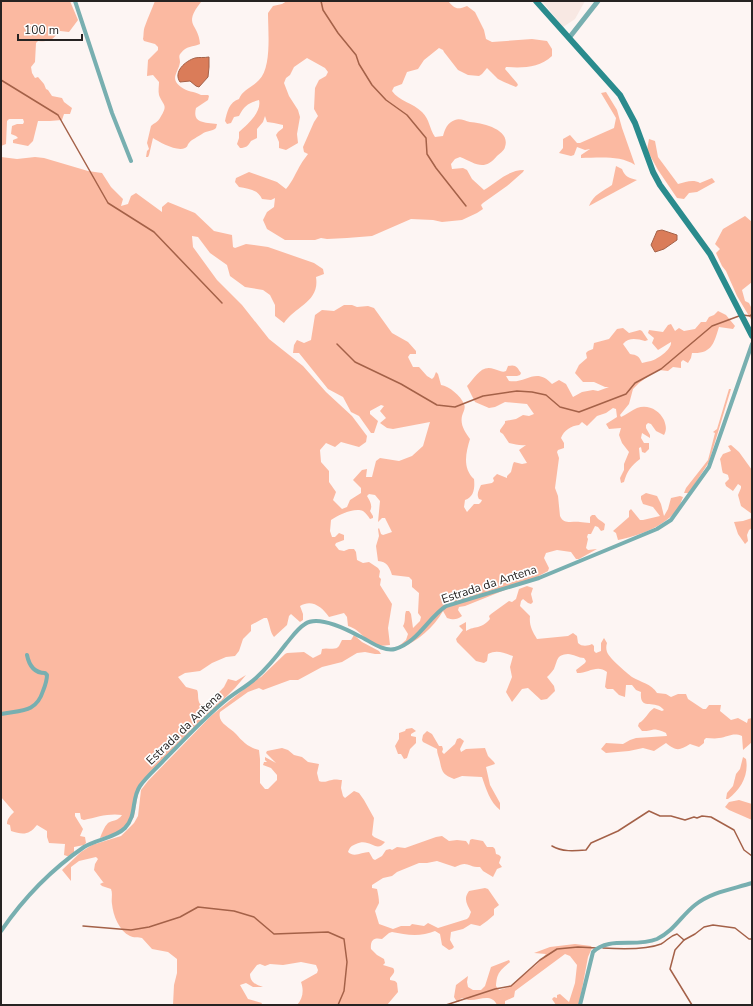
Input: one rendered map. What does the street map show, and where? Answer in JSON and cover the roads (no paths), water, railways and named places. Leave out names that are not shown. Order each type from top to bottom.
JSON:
[{"type":"main road","points":[[536,1],[620,95],[634,123],[653,172],[660,185],[710,254],[752,336]]},
{"type":"street","points":[[75,1],[112,113],[131,161]]},
{"type":"street","points":[[570,38],[598,1]]},
{"type":"street","name":"Estrada da Antena","points":[[1,931],[10,916],[56,868],[86,846],[98,840],[117,834],[130,823],[139,787],[210,713],[255,679],[305,624],[313,620],[335,625],[385,649],[394,649],[410,641],[438,612],[446,606],[539,578],[657,529],[672,520],[709,467],[752,344]]},
{"type":"street","points":[[1,714],[32,708],[38,703],[47,675],[44,673],[39,673],[32,668],[27,655]]},
{"type":"street","points":[[580,1005],[593,952],[598,947],[606,944],[617,943],[635,944],[657,939],[676,926],[694,905],[711,896],[752,883]]},
{"type":"waterway","points":[[321,1],[323,10],[338,33],[356,55],[359,64],[372,85],[386,100],[407,115],[426,138],[427,154],[436,168],[466,206]]},
{"type":"waterway","points":[[1,80],[58,115],[108,203],[154,232],[222,303]]},
{"type":"waterway","points":[[743,315],[750,316],[752,314]]},
{"type":"waterway","points":[[337,344],[355,362],[401,384],[437,405],[455,407],[483,396],[517,391],[546,395],[560,407],[579,412],[626,394],[635,383],[661,369],[712,326],[739,316]]},
{"type":"waterway","points":[[552,846],[564,850],[586,850],[591,843],[618,831],[649,811],[660,816],[671,816],[685,820],[702,816],[711,817],[734,830],[744,850],[752,856]]},
{"type":"waterway","points":[[83,926],[131,930],[149,927],[180,917],[198,907],[234,911],[254,917],[274,934],[328,932],[344,939],[347,962],[344,991],[338,1005]]},
{"type":"waterway","points":[[692,1005],[670,969],[675,950],[684,940],[704,927],[713,925],[735,928],[749,939],[752,939]]},
{"type":"waterway","points":[[603,948],[624,949],[655,946],[677,934],[684,940]]},
{"type":"waterway","points":[[446,1005],[495,989],[511,986],[540,960],[557,949],[578,947],[597,948]]}]
